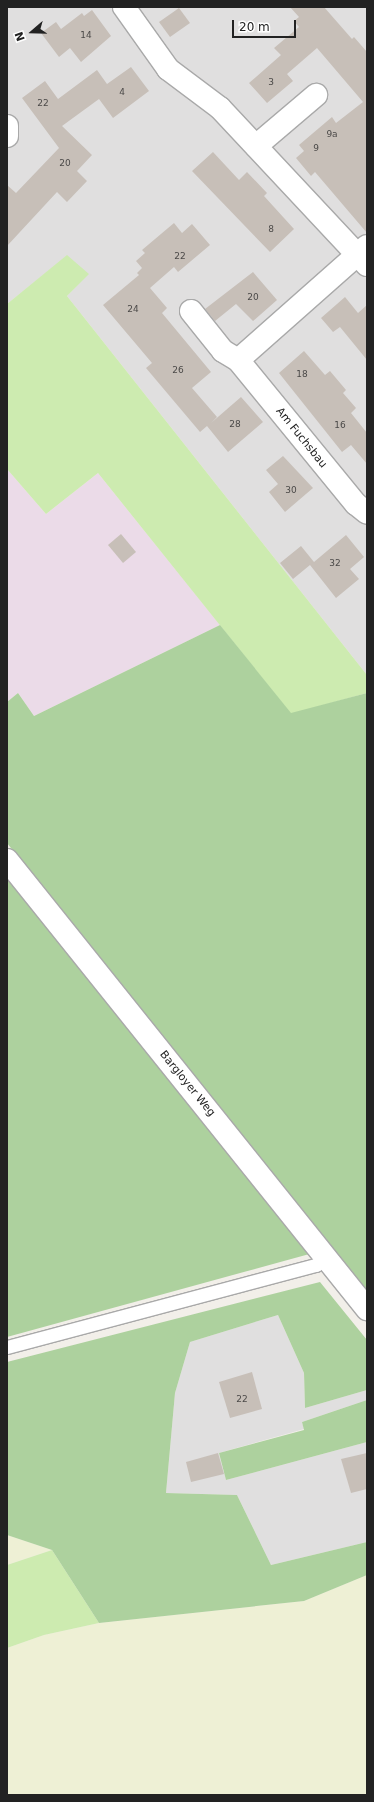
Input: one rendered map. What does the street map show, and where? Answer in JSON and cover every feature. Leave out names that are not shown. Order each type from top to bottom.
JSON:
[{"type":"street","points":[[124,7],[168,69],[220,108],[364,255],[238,360]]},
{"type":"street","points":[[256,146],[316,95]]},
{"type":"street","points":[[7,126],[7,136]]},
{"type":"street","name":"Am Fuchsbau","points":[[191,311],[223,351],[238,360],[356,504],[367,513]]},
{"type":"street","name":"Bargloyer Weg","points":[[7,860],[367,1308]]},
{"type":"lane","points":[[7,1347],[316,1265],[326,1257]]},
{"type":"shaded area","points":[[7,7],[367,7],[367,675],[67,296],[88,274],[67,256],[7,304]]},
{"type":"shaded area","points":[[7,469],[46,514],[98,473],[220,625],[34,716],[18,693],[7,702]]},
{"type":"shaded area","points":[[278,1315],[304,1373],[305,1408],[367,1390],[367,1400],[302,1422],[304,1429],[219,1453],[226,1480],[367,1442],[367,1542],[271,1565],[237,1495],[166,1493],[175,1393],[190,1342]]},
{"type":"green space","points":[[67,255],[89,274],[67,296],[367,675],[367,693],[291,714],[98,473],[46,514],[7,469],[7,304]]},
{"type":"green space","points":[[220,625],[291,713],[367,693],[367,1299],[7,843],[7,702],[18,693],[34,716]]},
{"type":"green space","points":[[7,876],[313,1253],[7,1337]]},
{"type":"green space","points":[[320,1282],[367,1340],[367,1390],[305,1408],[304,1373],[278,1315],[190,1342],[175,1393],[166,1493],[237,1495],[271,1565],[367,1542],[367,1575],[304,1601],[99,1623],[52,1550],[7,1535],[7,1362]]},
{"type":"green space","points":[[367,1400],[367,1442],[226,1480],[219,1453],[304,1430],[302,1422]]},
{"type":"green space","points":[[7,1535],[52,1550],[7,1565]]},
{"type":"green space","points":[[52,1550],[99,1623],[44,1635],[7,1648],[7,1565]]},
{"type":"green space","points":[[367,1575],[367,1795],[7,1795],[7,1648],[44,1635],[99,1623],[304,1601]]},
{"type":"building","points":[[290,7],[324,7],[352,39],[354,37],[367,52],[367,233],[315,172],[311,176],[296,158],[304,151],[299,145],[332,117],[336,123],[363,102],[317,48],[287,74],[293,81],[267,103],[249,83],[281,55],[274,48],[299,27],[294,21],[299,17]]},
{"type":"building","points":[[179,8],[190,23],[170,37],[159,22]]},
{"type":"building","points":[[92,10],[111,36],[81,62],[70,48],[59,57],[41,33],[56,22],[61,29],[82,13],[84,16]]},
{"type":"building","points":[[131,67],[149,91],[113,118],[99,99],[62,126],[92,155],[77,171],[87,181],[67,202],[57,192],[7,246],[7,185],[16,193],[59,148],[22,98],[45,81],[58,99],[97,70],[107,84]]},
{"type":"building","points":[[213,152],[239,180],[247,172],[267,193],[264,196],[294,229],[270,252],[192,171]]},
{"type":"building","points":[[174,223],[182,233],[192,224],[210,245],[178,272],[174,267],[150,288],[167,308],[162,313],[211,372],[192,388],[217,417],[211,423],[241,397],[263,422],[228,452],[207,426],[200,432],[146,368],[152,363],[103,305],[139,275],[137,273],[142,268],[136,261],[145,253],[142,250]]},
{"type":"building","points":[[253,272],[277,300],[253,321],[236,304],[215,321],[205,309]]},
{"type":"building","points":[[345,297],[358,313],[367,305],[367,360],[340,327],[333,332],[321,318]]},
{"type":"building","points":[[304,351],[325,375],[330,371],[346,390],[343,393],[356,408],[351,413],[367,433],[367,464],[351,445],[342,452],[279,373]]},
{"type":"building","points":[[283,456],[313,488],[285,512],[269,492],[278,484],[266,470]]},
{"type":"building","points":[[121,534],[136,552],[123,563],[108,545]]},
{"type":"building","points":[[346,535],[364,557],[350,569],[359,579],[336,598],[310,565],[293,579],[280,563],[301,546],[314,562]]},
{"type":"building","points":[[252,1372],[262,1409],[230,1418],[219,1382]]},
{"type":"building","points":[[218,1453],[224,1474],[191,1482],[186,1462]]},
{"type":"building","points":[[367,1453],[367,1489],[351,1493],[341,1459]]}]
